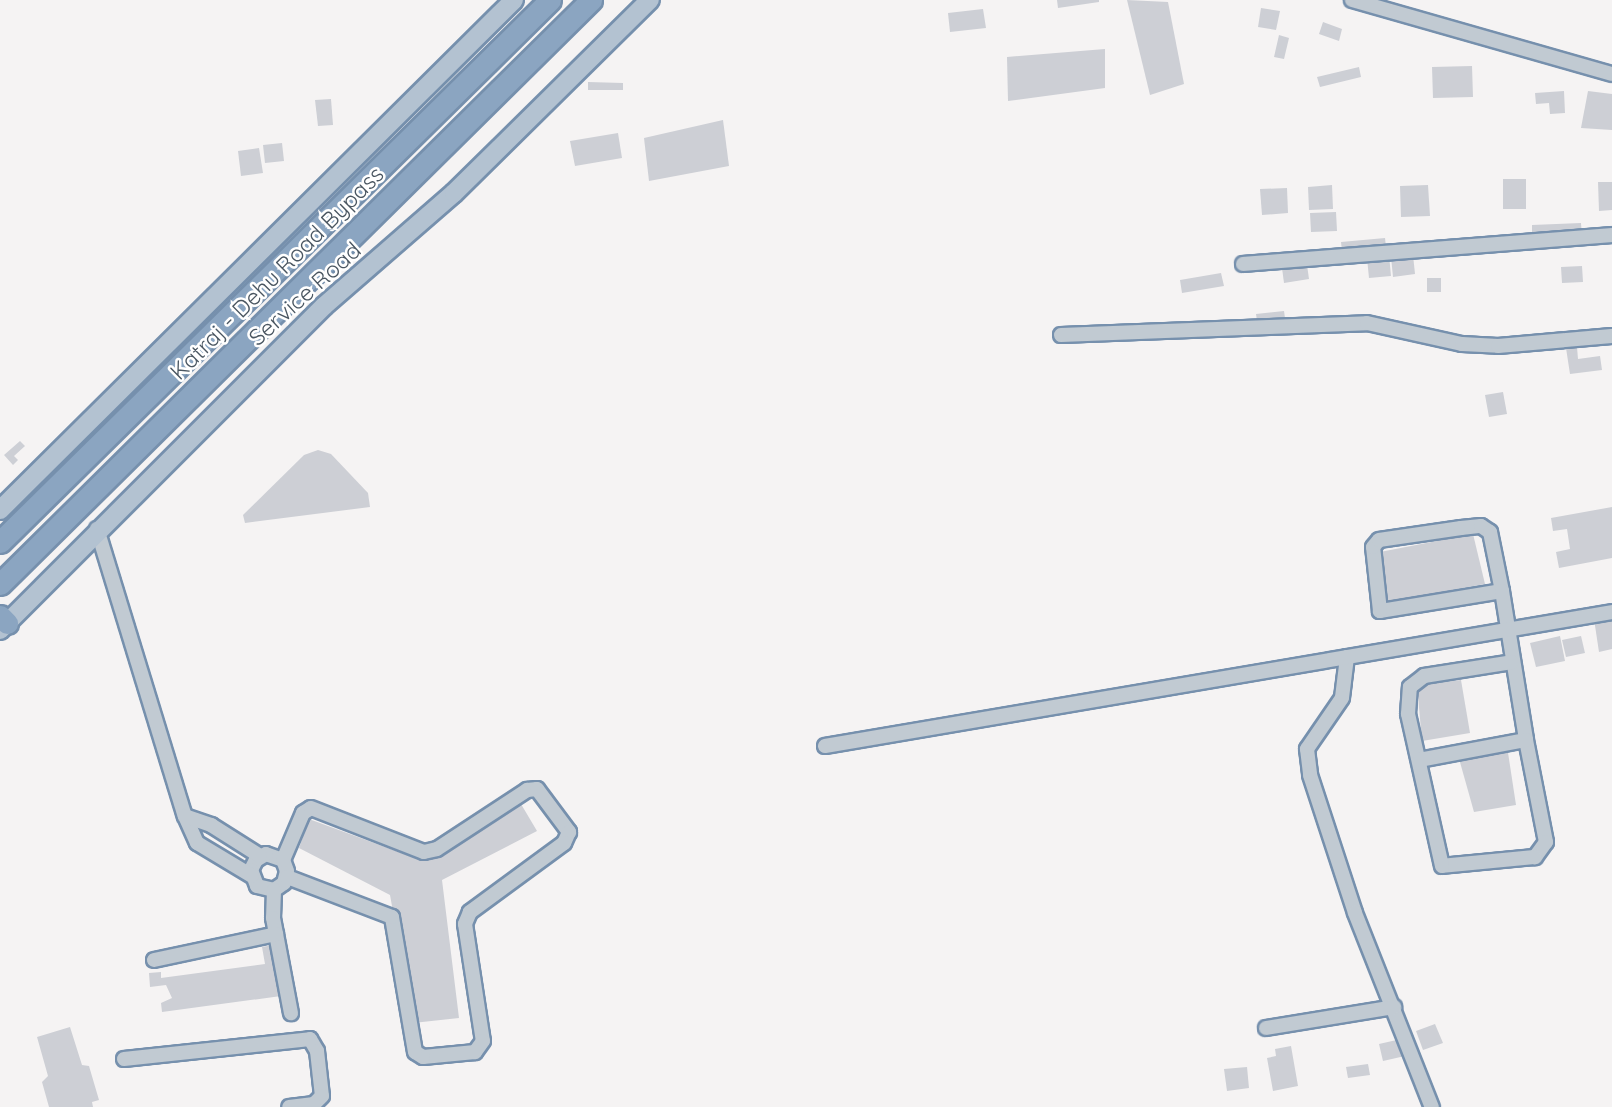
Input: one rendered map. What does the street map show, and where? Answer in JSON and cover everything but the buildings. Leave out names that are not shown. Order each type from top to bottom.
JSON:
[{"type":"highway","name":"Katraj - Dehu Road Bypass","points":[[0,542],[550,0]]},
{"type":"highway","name":"Katraj - Dehu Road Bypass","points":[[0,584],[591,0]]},
{"type":"main road","points":[[0,510],[514,0]]},
{"type":"main road","name":"Service Road","points":[[2,623],[324,306],[454,193],[650,0]]},
{"type":"street","points":[[1352,0],[1612,74]]},
{"type":"street","points":[[1243,264],[1612,234]]},
{"type":"street","points":[[1061,335],[1367,323],[1462,344],[1498,346],[1612,336]]},
{"type":"street","points":[[1502,590],[1380,611],[1373,547],[1379,540],[1487,527],[1502,590],[1512,662],[1545,832],[1543,851],[1535,857],[1442,866],[1436,853],[1407,699],[1416,680],[1512,662]]},
{"type":"street","points":[[97,529],[185,816],[197,843],[252,876],[262,889],[274,890]]},
{"type":"street","points":[[825,746],[1612,612]]},
{"type":"street","points":[[1347,657],[1342,698],[1307,750],[1310,775],[1354,913],[1432,1107]]},
{"type":"street","points":[[1419,760],[1526,740]]},
{"type":"street","points":[[537,789],[569,832],[564,843],[470,912],[465,925],[483,1041],[475,1052],[422,1057],[415,1052],[392,917],[287,877],[283,860],[303,813],[311,807],[424,852],[437,849],[527,790],[537,789]]},
{"type":"street","points":[[185,816],[211,824],[260,856],[272,854],[283,860]]},
{"type":"street","points":[[252,876],[253,865],[260,856]]},
{"type":"street","points":[[287,877],[274,890],[276,934],[291,1013]]},
{"type":"street","points":[[153,960],[276,934]]},
{"type":"street","points":[[1266,1028],[1394,1007]]},
{"type":"street","points":[[124,1059],[310,1039],[317,1051],[322,1097],[314,1104],[289,1107]]}]
